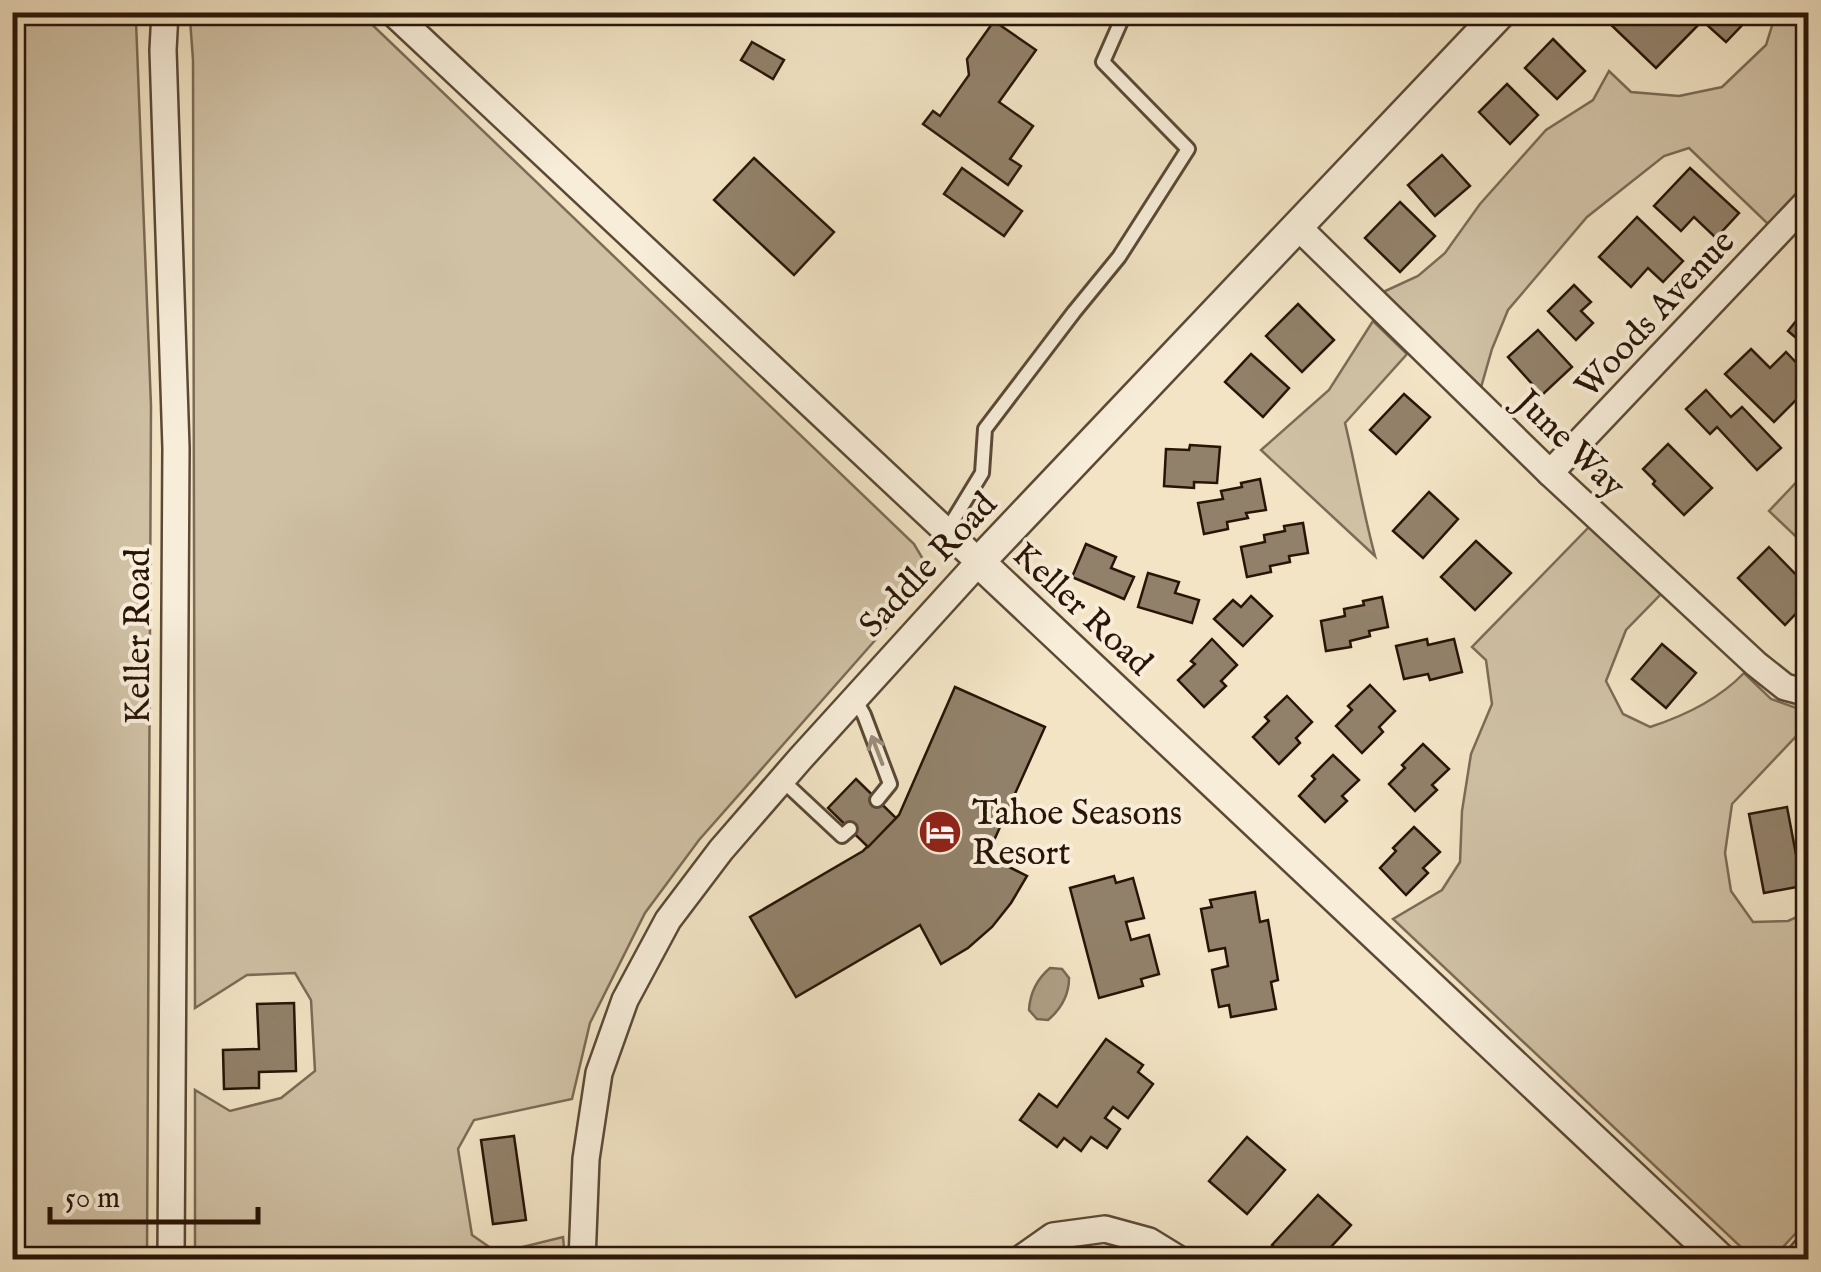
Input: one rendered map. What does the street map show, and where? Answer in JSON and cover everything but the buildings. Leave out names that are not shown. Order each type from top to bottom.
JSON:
[{"type":"street","name":"Keller Road","points":[[165,12],[176,448],[171,1260]]},
{"type":"street","name":"Keller Road","points":[[392,12],[1721,1260]]},
{"type":"street","name":"Saddle Road","points":[[582,1260],[586,1159],[598,1072],[625,1000],[668,920],[782,780],[978,562],[1500,12]]},
{"type":"street","name":"Woods Avenue","points":[[1550,473],[1808,201]]},
{"type":"street","name":"June Way","points":[[1297,226],[1550,473],[1756,664],[1785,686],[1808,692]]},
{"type":"street","points":[[1019,1260],[1053,1236],[1105,1229],[1149,1241],[1180,1260]]},
{"type":"street","points":[[1796,1260],[1808,1247]]},
{"type":"lane","points":[[946,532],[982,473],[985,429],[1119,257],[1188,149],[1103,62],[1125,12]]},
{"type":"lane","points":[[855,698],[890,784],[877,800]]},
{"type":"lane","points":[[782,780],[842,836],[850,830]]},
{"type":"shaded area","points":[[192,12],[360,13],[914,544],[927,566],[922,587],[699,840],[645,913],[590,1023],[572,1099],[474,1120],[458,1149],[472,1235],[498,1253],[563,1237],[565,1259],[195,1259],[195,1090],[230,1111],[281,1098],[315,1071],[311,1000],[295,973],[247,975],[195,1008]]},
{"type":"shaded area","points":[[12,13],[138,13],[151,406],[147,1259],[13,1259]]},
{"type":"shaded area","points":[[1776,13],[1808,13],[1808,181],[1768,224],[1689,148],[1664,156],[1587,217],[1508,310],[1480,391],[1381,293],[1418,276],[1445,253],[1480,204],[1546,130],[1593,100],[1609,71],[1631,92],[1679,96],[1722,87],[1766,45]]},
{"type":"shaded area","points":[[1373,321],[1407,354],[1345,423],[1375,556],[1261,450],[1329,390]]},
{"type":"shaded area","points":[[1808,470],[1808,548],[1769,511]]},
{"type":"shaded area","points":[[1589,527],[1661,594],[1626,630],[1606,681],[1623,714],[1650,727],[1700,706],[1744,673],[1771,699],[1802,710],[1802,730],[1732,804],[1725,853],[1731,891],[1753,922],[1788,921],[1808,912],[1808,1220],[1782,1248],[1762,1256],[1744,1250],[1393,919],[1442,890],[1460,862],[1462,811],[1471,754],[1492,704],[1486,660],[1472,647]]},
{"type":"shaded area","points":[[1050,968],[1062,969],[1069,978],[1068,990],[1053,1016],[1048,1020],[1037,1019],[1029,1010],[1031,998]]},
{"type":"place","name":"Tahoe Seasons Resort","points":[[940,832]]}]
